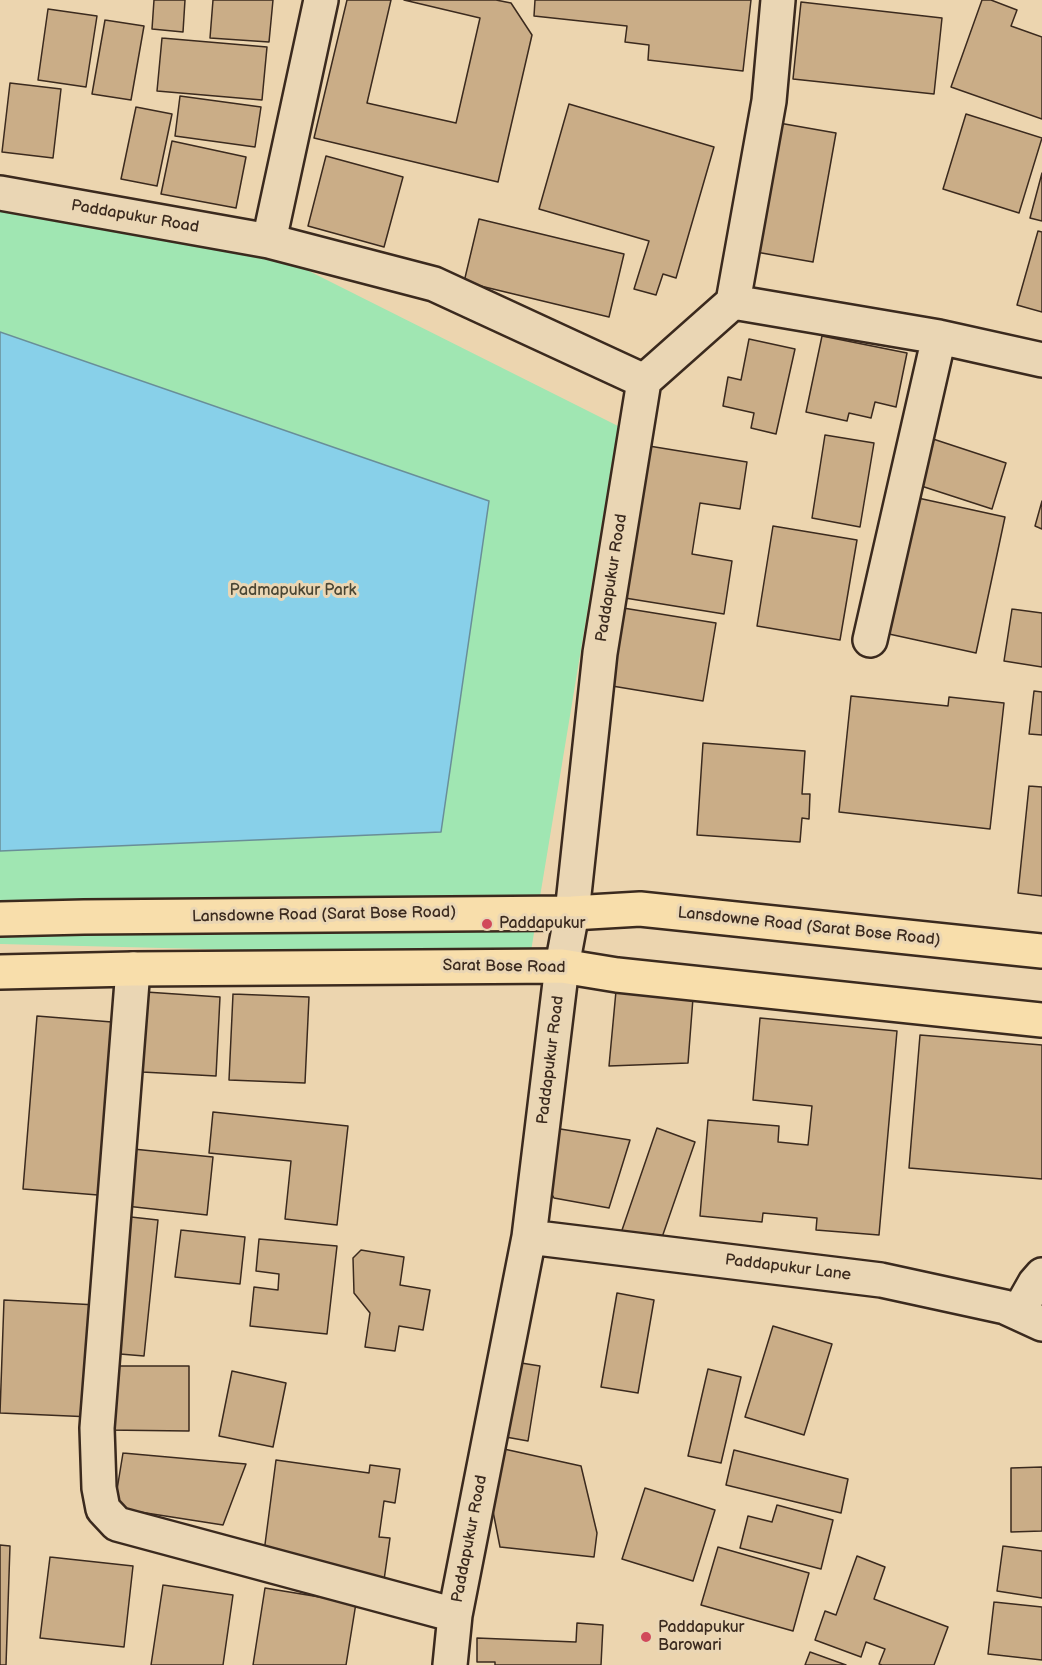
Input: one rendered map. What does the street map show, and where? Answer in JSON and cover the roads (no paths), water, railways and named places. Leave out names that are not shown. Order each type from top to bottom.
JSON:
[{"type":"main road","name":"Lansdowne Road (Sarat Bose Road)","points":[[0,920],[572,913],[640,909],[1042,951]]},
{"type":"main road","name":"Sarat Bose Road","points":[[0,972],[562,966],[629,976],[1042,1020]]},
{"type":"street","points":[[269,241],[321,0]]},
{"type":"street","points":[[644,381],[733,302],[769,101],[778,0]]},
{"type":"street","name":"Paddapukur Road","points":[[0,193],[269,241],[434,284],[644,381],[600,653],[572,913],[562,966],[529,1237],[455,1615],[450,1665]]},
{"type":"street","points":[[733,302],[939,337],[1042,360]]},
{"type":"street","points":[[870,640],[939,337]]},
{"type":"street","points":[[133,969],[97,1428],[99,1488],[103,1509],[117,1524],[455,1615]]},
{"type":"street","name":"Paddapukur Lane","points":[[529,1237],[881,1280],[1005,1307],[1030,1319]]},
{"type":"street","points":[[1030,1319],[1035,1283],[1042,1275]]},
{"type":"water","points":[[0,332],[489,501],[441,832],[0,851]]},
{"type":"place","name":"Paddapukur","points":[[487,924]]},
{"type":"place","name":"Paddapukur Barowari","points":[[646,1637]]},
{"type":"park label","name":"Padmapukur Park","points":[[293,591]]}]
